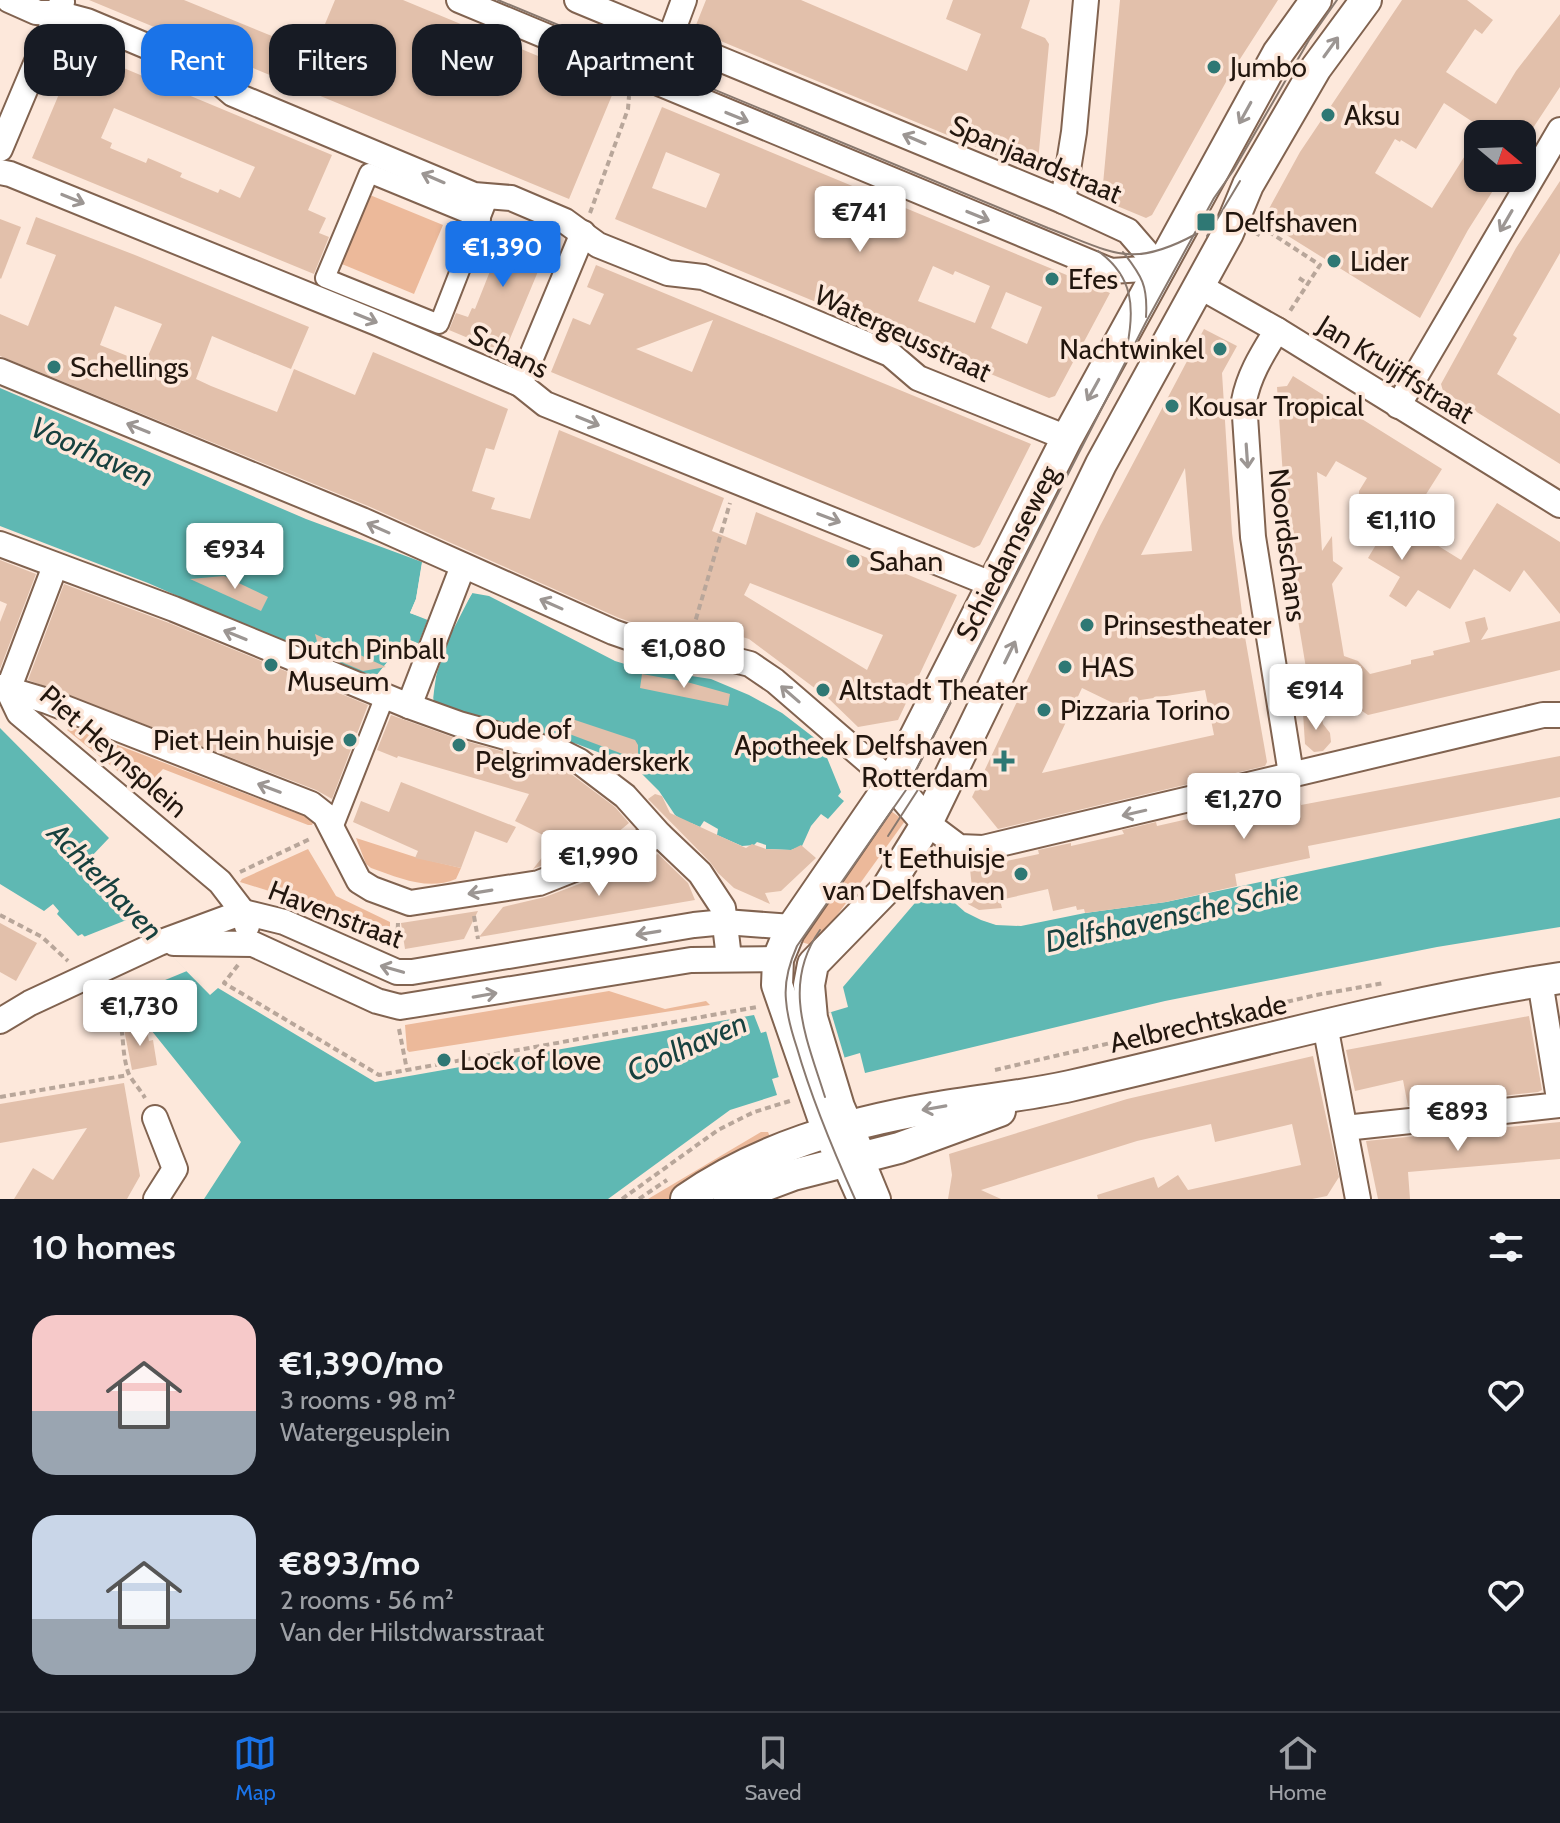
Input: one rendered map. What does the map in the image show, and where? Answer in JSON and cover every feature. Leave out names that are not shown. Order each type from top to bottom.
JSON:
[{"type":"street","name":"Watergeusstraat","points":[[9,0],[36,12],[60,7],[206,71],[233,94],[474,195],[511,198],[565,221],[598,245],[668,273],[703,277],[890,354],[918,378],[1067,438]]},
{"type":"street","points":[[459,0],[538,33]]},
{"type":"street","name":"Spanjaardstraat","points":[[577,0],[636,24]]},
{"type":"street","points":[[675,24],[684,0]]},
{"type":"street","points":[[1063,201],[1074,132],[1086,0]]},
{"type":"street","name":"Schiedamseweg","points":[[853,1161],[838,1130],[839,1107],[816,1067],[802,1021],[777,985],[778,959],[792,927],[892,782],[1067,438],[1278,53],[1316,0]]},
{"type":"street","name":"Schiedamseweg","points":[[802,1021],[817,958],[879,897],[927,823],[1101,464],[1199,286],[1248,185],[1301,93],[1366,0]]},
{"type":"street","points":[[0,149],[60,7]]},
{"type":"street","name":"Spanjaardstraat","points":[[722,60],[1128,231],[1160,268]]},
{"type":"street","points":[[687,96],[1111,271],[1160,268],[1199,286]]},
{"type":"street","points":[[1398,406],[1560,130]]},
{"type":"street","name":"Schans","points":[[0,172],[318,287],[520,384],[545,404],[991,584]]},
{"type":"street","points":[[481,219],[369,173],[318,287],[439,324],[481,219],[489,196]]},
{"type":"street","points":[[520,384],[583,233]]},
{"type":"street","name":"Jan Kruijffstraat","points":[[1199,286],[1277,330],[1560,505]]},
{"type":"street","name":"Noordschans","points":[[1277,330],[1247,383],[1244,401],[1253,537],[1291,774]]},
{"type":"street","points":[[0,371],[362,520],[613,632],[636,640],[740,660],[762,671],[892,782],[927,823],[965,849],[983,848],[1528,718],[1560,715]]},
{"type":"street","points":[[0,544],[174,609],[409,706],[459,724],[563,753],[595,772],[625,796],[660,835],[694,866],[715,892],[723,908],[729,958]]},
{"type":"street","points":[[409,706],[456,563]]},
{"type":"street","points":[[4,689],[55,566]]},
{"type":"street","name":"Piet Heynsplein","points":[[4,689],[47,701],[311,804],[325,815],[333,828]]},
{"type":"street","name":"Piet Heynsplein","points":[[4,689],[19,713],[220,882],[243,912],[253,944]]},
{"type":"street","points":[[385,696],[333,828],[359,881],[399,899],[418,903],[539,883],[660,835]]},
{"type":"street","name":"Havenstraat","points":[[159,943],[243,912],[284,922],[397,972],[412,972],[694,925],[725,922],[792,927]]},
{"type":"street","points":[[0,1021],[30,1003],[159,943]]},
{"type":"street","name":"Havenstraat","points":[[159,943],[253,944],[395,1007],[414,1007],[691,960],[778,959]]},
{"type":"street","points":[[778,959],[803,961],[817,958]]},
{"type":"street","points":[[1345,1128],[1560,1105],[1550,980]]},
{"type":"street","name":"Aelbrechtskade","points":[[686,1199],[754,1159],[838,1130],[929,1109],[1066,1087],[1325,1025],[1550,980]]},
{"type":"street","points":[[1325,1025],[1358,1199]]},
{"type":"street","name":"Aelbrechtskade","points":[[729,1199],[793,1175],[853,1161],[1066,1087]]},
{"type":"street","points":[[155,1118],[175,1169],[156,1199]]},
{"type":"street","points":[[853,1161],[860,1199]]},
{"type":"street","points":[[853,1161],[878,1199]]},
{"type":"path","points":[[583,233],[632,96]]},
{"type":"path","points":[[1237,212],[1320,265],[1277,330]]},
{"type":"path","points":[[1299,278],[1308,284]]},
{"type":"path","points":[[687,648],[736,482]]},
{"type":"path","points":[[248,869],[333,828]]},
{"type":"path","points":[[0,915],[42,937],[51,946]]},
{"type":"path","points":[[397,942],[398,923]]},
{"type":"path","points":[[476,929],[478,936]]},
{"type":"path","name":"Aelbrechtskade","points":[[996,1070],[1316,995],[1395,981]]},
{"type":"path","points":[[224,983],[379,1075],[756,1009],[761,996]]},
{"type":"path","points":[[111,1004],[118,1012],[129,1075],[137,1083]]},
{"type":"path","points":[[395,1007],[407,1070]]},
{"type":"path","points":[[0,1097],[129,1075]]},
{"type":"path","points":[[622,1199],[718,1130],[754,1112],[793,1100]]},
{"type":"shaded area","points":[[365,193],[443,225],[414,294],[337,262]]},
{"type":"shaded area","points":[[70,727],[296,813],[298,808],[314,821],[308,825],[163,769],[142,791],[67,730]]},
{"type":"shaded area","points":[[888,809],[905,821],[815,946],[794,940]]},
{"type":"shaded area","points":[[356,838],[461,868],[456,879],[435,884],[403,879],[366,864]]},
{"type":"shaded area","points":[[308,849],[336,896],[390,922],[390,945],[298,900],[240,882]]},
{"type":"shaded area","points":[[609,991],[665,1009],[706,1001],[710,1005],[407,1050],[405,1025]]},
{"type":"shaded area","points":[[761,1132],[768,1132],[770,1137],[672,1199],[648,1199]]},
{"type":"water","name":"Voorhaven","points":[[0,388],[306,519],[422,562],[416,599],[410,613],[453,630],[472,593],[489,596],[615,661],[638,668],[711,679],[749,695],[782,713],[821,743],[841,792],[838,796],[844,801],[828,819],[821,814],[811,826],[802,846],[791,850],[766,849],[766,845],[757,842],[742,846],[717,835],[718,829],[704,821],[700,827],[689,825],[675,815],[659,791],[634,766],[577,744],[434,706],[435,680],[444,654],[403,637],[398,649],[372,681],[148,583],[0,526]]},
{"type":"water","points":[[0,728],[109,838],[89,859],[92,863],[86,870],[94,877],[97,874],[118,896],[116,900],[210,995],[218,988],[375,1082],[754,1015],[761,1033],[848,1007],[843,987],[932,883],[965,912],[981,920],[996,925],[1021,926],[1166,902],[1560,818],[1560,927],[1437,947],[1165,1001],[865,1073],[860,1053],[772,1079],[777,1095],[730,1110],[608,1199],[204,1199],[241,1142],[135,1010],[142,995],[82,934],[78,936],[57,914],[59,911],[53,904],[44,911],[0,884]]},
{"type":"pier","points":[[423,558],[426,562],[416,610],[431,616],[455,615],[469,591],[475,589],[458,616],[437,670],[434,706],[431,707],[429,698],[434,669],[420,648],[404,643],[401,652],[374,684],[372,681],[398,649],[402,637],[418,644],[428,619],[410,613],[416,599]]},
{"type":"pier","points":[[134,917],[187,971],[136,992],[81,938]]},
{"type":"pier","points":[[831,1012],[845,1059],[779,1078],[766,1031]]},
{"type":"building","points":[[89,0],[184,0],[243,24],[147,24]]},
{"type":"building","points":[[335,0],[403,0],[461,24],[412,24],[412,96],[522,96],[522,49],[538,56],[538,96],[612,96],[569,199],[321,96],[396,96],[396,24],[325,24]]},
{"type":"building","points":[[706,0],[801,0],[967,71],[981,34],[946,19],[953,0],[1030,0],[1021,28],[1045,38],[1049,44],[1037,172],[722,42],[722,24],[696,24]]},
{"type":"building","points":[[1120,0],[1278,0],[1231,73],[1152,215],[1146,218],[1105,201],[1102,195]]},
{"type":"building","points":[[1402,0],[1467,0],[1493,20],[1482,34],[1475,29],[1446,72],[1496,104],[1516,71],[1560,14],[1560,87],[1536,123],[1536,120],[1470,120],[1444,103],[1416,149],[1395,139],[1375,173],[1432,208],[1464,157],[1464,192],[1492,192],[1420,318],[1267,223],[1265,216],[1300,152]]},
{"type":"building","points":[[253,28],[269,35],[269,75],[253,68]]},
{"type":"building","points":[[125,69],[141,75],[141,96],[191,96],[332,155],[308,210],[326,218],[319,233],[329,237],[314,274],[32,158],[58,96],[125,96]],"holes":[[[114,108],[255,167],[240,198],[220,189],[218,193],[180,177],[182,173],[148,158],[146,163],[110,148],[112,143],[101,138]]]},
{"type":"building","points":[[662,107],[1110,293],[1055,396],[1049,398],[615,219]],"holes":[[[666,152],[720,174],[706,208],[652,188]],[[933,266],[953,275],[955,271],[990,286],[975,323],[918,301]],[[1006,292],[1042,307],[1027,344],[991,328]]]},
{"type":"building","points":[[1560,181],[1560,253],[1513,335],[1517,338],[1497,374],[1560,414],[1560,464],[1443,391],[1441,384],[1516,248]]},
{"type":"building","points":[[36,217],[309,327],[291,369],[212,336],[196,379],[277,412],[294,369],[355,395],[373,352],[508,409],[494,450],[486,448],[472,491],[495,498],[491,509],[530,519],[559,430],[724,498],[712,531],[746,545],[756,512],[957,595],[898,720],[858,727],[828,698],[749,639],[691,627],[690,630],[673,631],[619,618],[368,506],[0,356],[0,314],[28,326],[56,255],[26,244]],"holes":[[[115,306],[162,324],[145,363],[100,345]],[[750,583],[883,635],[867,670],[744,595]]]},
{"type":"building","points":[[0,219],[21,227],[1,279],[0,278]]},
{"type":"building","points":[[492,222],[549,245],[504,353],[449,330],[456,313],[468,317],[472,308],[475,309],[500,246],[485,240]]},
{"type":"building","points":[[596,265],[1031,444],[980,545],[974,548],[551,372],[573,318],[590,325],[604,294],[587,287]],"holes":[[[713,320],[692,372],[636,349]]]},
{"type":"building","points":[[1204,329],[1237,346],[1222,373],[1232,533],[1245,637],[1267,762],[1265,766],[998,829],[972,797],[1100,526]],"holes":[[[1185,468],[1192,551],[1141,555]],[[1082,688],[1115,704],[1205,690],[1214,735],[1042,773]]]},
{"type":"building","points":[[1293,376],[1442,469],[1406,526],[1461,560],[1497,503],[1560,542],[1560,614],[1524,570],[1510,592],[1474,569],[1450,609],[1418,590],[1406,607],[1389,596],[1400,577],[1368,558],[1392,518],[1359,498],[1359,491],[1367,478],[1336,461],[1326,477],[1317,472],[1322,551],[1332,536],[1333,561],[1343,568],[1332,584],[1344,656],[1358,661],[1370,674],[1411,664],[1411,660],[1434,655],[1433,651],[1470,642],[1465,622],[1485,617],[1488,629],[1481,640],[1560,621],[1560,670],[1368,715],[1307,674],[1289,566],[1277,387],[1287,386]]},
{"type":"building","points":[[0,560],[36,574],[0,669],[0,622],[7,604],[0,601]]},
{"type":"building","points":[[224,576],[268,597],[261,611],[190,579]]},
{"type":"building","points":[[64,584],[169,623],[368,705],[332,799],[316,790],[28,680]]},
{"type":"building","points":[[315,634],[386,667],[363,671],[320,653]]},
{"type":"building","points":[[642,674],[730,694],[728,706],[640,688]]},
{"type":"building","points":[[1321,710],[1331,742],[1323,751],[1314,752],[1305,744],[1303,713]]},
{"type":"building","points":[[391,715],[455,738],[558,767],[615,807],[629,823],[611,838],[533,869],[555,841],[515,821],[529,794],[377,750]]},
{"type":"building","points":[[569,718],[635,740],[638,755],[628,756],[564,732]]},
{"type":"building","points":[[1560,756],[1560,797],[1308,846],[1310,858],[1235,874],[1237,886],[1166,902],[1085,913],[1084,909],[1077,910],[1076,906],[1053,911],[1048,889],[1000,900],[1002,908],[979,910],[968,904],[966,889],[972,888],[970,869],[1039,854],[1038,850],[1071,843],[1071,846],[1124,834],[1122,830],[1156,822],[1157,826],[1299,794],[1301,805]]},
{"type":"building","points":[[401,782],[516,827],[507,843],[475,831],[461,868],[415,858],[418,851],[353,822],[361,801],[389,812]]},
{"type":"building","points":[[655,794],[662,796],[670,813],[746,848],[752,844],[766,849],[791,850],[801,845],[816,858],[781,891],[765,893],[770,904],[734,888],[718,873],[648,799]]},
{"type":"building","points":[[658,854],[688,883],[695,900],[479,937],[503,907],[545,897]]},
{"type":"building","points":[[478,911],[464,939],[405,949],[401,923]]},
{"type":"building","points":[[0,923],[37,943],[16,981],[0,972]]},
{"type":"building","points":[[1529,1016],[1542,1090],[1538,1092],[1408,1106],[1403,1080],[1355,1091],[1346,1050]]},
{"type":"building","points":[[146,1026],[149,1041],[153,1040],[157,1065],[132,1070],[124,1029]]},
{"type":"building","points":[[1313,1056],[1339,1177],[1327,1196],[1312,1199],[1098,1199],[1097,1195],[1154,1177],[1158,1188],[1178,1175],[1188,1190],[1301,1165],[1292,1124],[1215,1142],[1211,1124],[1137,1141],[981,1190],[1001,1199],[948,1199],[952,1175],[949,1154],[1127,1099]]},
{"type":"building","points":[[124,1083],[140,1176],[127,1199],[14,1199],[33,1168],[53,1180],[87,1128],[0,1143],[0,1104]]},
{"type":"building","points":[[1560,1122],[1560,1159],[1408,1172],[1410,1199],[1378,1199],[1366,1141]]},
{"type":"tram line","points":[[498,0],[1106,250],[1122,254],[1154,252],[1196,234]]},
{"type":"tram line","points":[[855,1199],[816,1106],[790,1024],[786,986],[794,953],[906,790],[1146,322],[1214,198],[1309,40],[1337,0]]},
{"type":"tram line","points":[[1207,236],[1240,181]]},
{"type":"tram line","points":[[1098,251],[1118,271],[1129,293],[1131,319],[1127,347]]},
{"type":"tram line","points":[[1123,252],[1142,282],[1146,317]]},
{"type":"tram line","points":[[888,836],[923,782]]},
{"type":"tram line","points":[[820,930],[808,951],[800,992],[805,1033],[825,1097]]},
{"type":"place","name":"Jumbo","points":[[1214,67]]},
{"type":"place","name":"Aksu","points":[[1328,115]]},
{"type":"place","name":"Delfshaven","points":[[1206,222]]},
{"type":"place","name":"Lider","points":[[1334,261]]},
{"type":"place","name":"Efes","points":[[1052,279]]},
{"type":"place","name":"Nachtwinkel","points":[[1220,349]]},
{"type":"place","name":"Schellings","points":[[54,367]]},
{"type":"place","name":"Kousar Tropical","points":[[1172,406]]},
{"type":"place","name":"Sahan","points":[[853,561]]},
{"type":"place","name":"Prinsestheater","points":[[1087,625]]},
{"type":"place","name":"Dutch Pinball Museum","points":[[271,665]]},
{"type":"place","name":"HAS","points":[[1065,667]]},
{"type":"place","name":"Altstadt Theater","points":[[823,690]]},
{"type":"place","name":"Pizzaria Torino","points":[[1044,710]]},
{"type":"place","name":"Piet Hein huisje","points":[[350,740]]},
{"type":"place","name":"Oude of Pelgrimvaderskerk","points":[[459,745]]},
{"type":"place","name":"Apotheek Delfshaven Rotterdam","points":[[1004,761]]},
{"type":"place","name":"'t Eethuisje van Delfshaven","points":[[1021,874]]},
{"type":"place","name":"Lock of love","points":[[444,1060]]},
{"type":"water label","name":"Achterhaven","points":[[105,882]]},
{"type":"water label","name":"Delfshavensche Schie","points":[[1172,916]]},
{"type":"water label","name":"Coolhaven","points":[[687,1047]]}]
